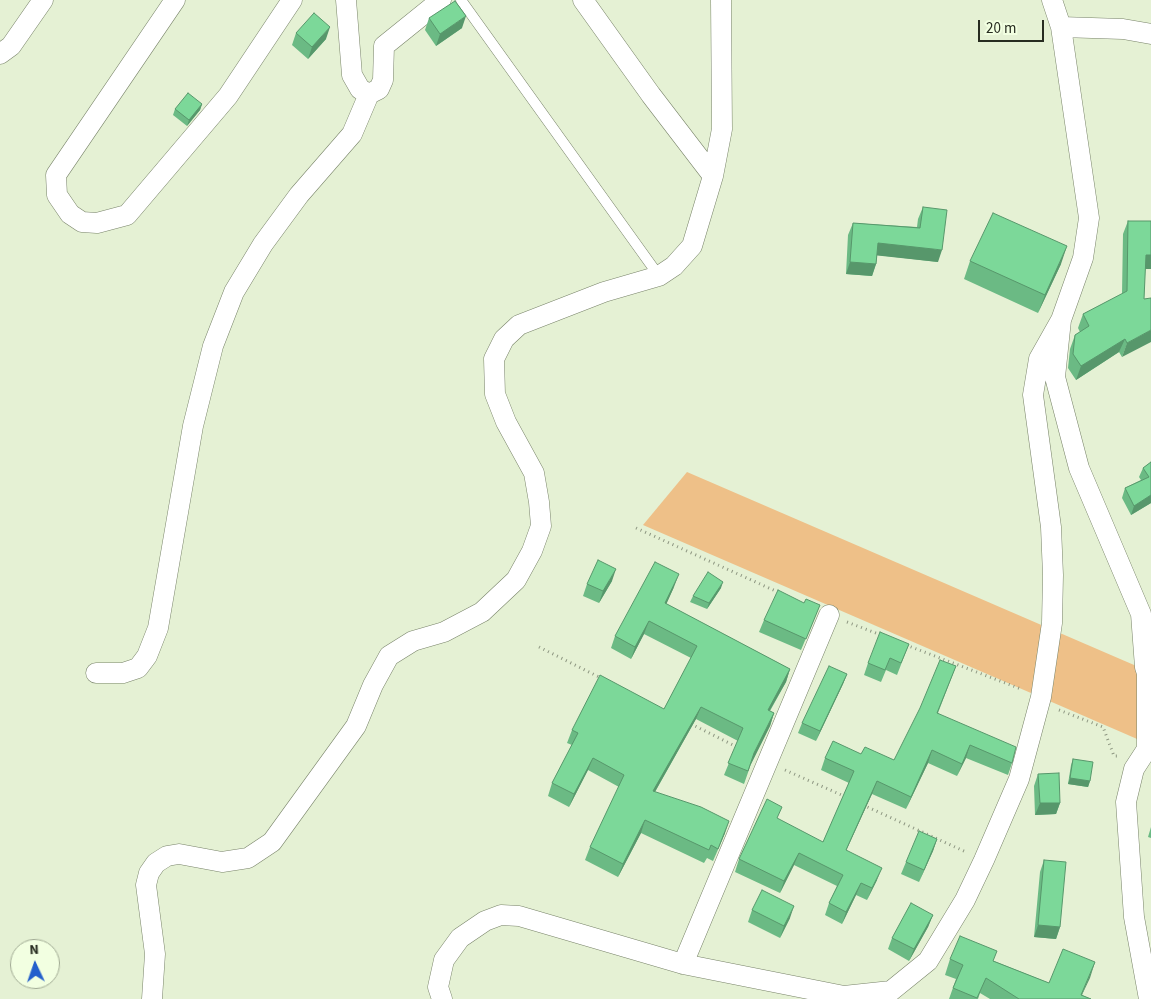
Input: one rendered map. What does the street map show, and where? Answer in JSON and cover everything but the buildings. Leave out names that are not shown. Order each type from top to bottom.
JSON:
[{"type":"street","points":[[0,54],[11,46],[43,0]]},
{"type":"street","points":[[175,0],[56,175],[58,195],[70,214],[82,222],[97,223],[127,215],[228,96],[292,0]]},
{"type":"street","points":[[346,0],[352,75],[360,89],[369,94]]},
{"type":"street","points":[[96,673],[123,673],[138,668],[147,656],[158,628],[193,426],[213,346],[234,292],[263,244],[299,195],[352,134],[369,94],[379,89],[383,80],[384,46],[441,0]]},
{"type":"street","points":[[583,0],[651,95],[713,176]]},
{"type":"street","points":[[152,999],[155,954],[146,885],[149,873],[156,863],[166,856],[179,854],[222,862],[248,858],[272,842],[356,726],[373,685],[389,656],[413,642],[444,632],[482,612],[516,580],[532,552],[541,526],[534,473],[506,422],[495,394],[494,359],[504,339],[519,325],[604,292],[658,276],[674,266],[692,246],[713,176],[722,129],[721,0]]},
{"type":"street","points":[[442,999],[438,987],[444,960],[460,938],[485,921],[501,915],[519,916],[683,964],[844,996],[891,991],[928,961],[965,900],[1018,779],[1041,697],[1052,624],[1053,575],[1051,527],[1033,395],[1039,359],[1061,320],[1083,258],[1089,218],[1061,27],[1052,0]]},
{"type":"street","points":[[1061,27],[1122,29],[1151,34]]},
{"type":"street","points":[[1061,320],[1055,377],[1079,468],[1146,611],[1149,674],[1149,750],[1134,769],[1126,802],[1143,921],[1149,999]]},
{"type":"street","points":[[683,964],[829,615]]},
{"type":"lane","points":[[461,0],[658,276]]},
{"type":"path","points":[[636,528],[785,596]]},
{"type":"path","points":[[829,615],[885,636]]},
{"type":"path","points":[[903,644],[1041,697],[1056,709],[1103,728],[1114,756],[1149,750]]},
{"type":"path","points":[[539,647],[609,682]]},
{"type":"path","points":[[688,722],[766,762],[848,798]]},
{"type":"path","points":[[857,803],[984,860]]},
{"type":"shaded area","points":[[687,472],[1141,668],[1151,745],[643,525]]}]
